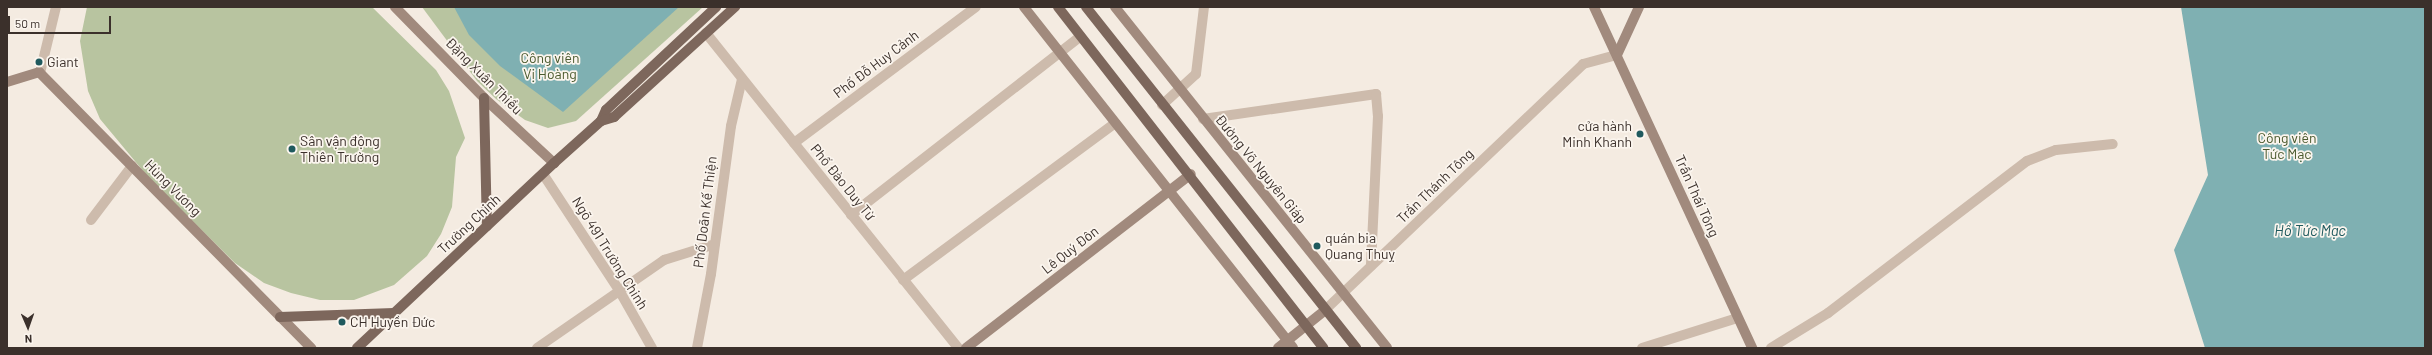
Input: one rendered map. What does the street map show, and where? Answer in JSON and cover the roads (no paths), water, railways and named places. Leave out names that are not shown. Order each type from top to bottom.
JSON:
[{"type":"main road","name":"Trường Chinh","points":[[602,121],[606,110],[716,7]]},
{"type":"main road","name":"Trường Chinh","points":[[357,348],[554,163],[602,121],[614,117],[734,7]]},
{"type":"main road","points":[[1058,7],[1190,174],[1305,327],[1323,348]]},
{"type":"main road","points":[[1086,7],[1324,311],[1356,348]]},
{"type":"main road","points":[[484,98],[487,226]]},
{"type":"main road","points":[[280,317],[394,313]]},
{"type":"street","points":[[7,82],[40,72],[56,7]]},
{"type":"street","name":"Đặng Xuân Thiều","points":[[395,7],[484,98],[554,163]]},
{"type":"street","name":"Phố Đỗ Huy Cảnh","points":[[794,143],[976,7]]},
{"type":"street","points":[[1024,7],[1114,124],[1290,344]]},
{"type":"street","name":"Đường Võ Nguyên Giáp","points":[[1115,7],[1179,90],[1388,348]]},
{"type":"street","points":[[1162,105],[1196,74],[1204,7]]},
{"type":"street","name":"Trần Thái Tông","points":[[1594,7],[1752,348]]},
{"type":"street","points":[[1617,55],[1639,7]]},
{"type":"street","name":"Phố Đào Duy Từ","points":[[706,33],[958,348]]},
{"type":"street","points":[[851,215],[1081,36]]},
{"type":"street","name":"Trần Thánh Tông","points":[[1278,348],[1290,344],[1305,327],[1324,311],[1583,64],[1617,55]]},
{"type":"street","name":"Hùng Vương","points":[[40,72],[311,348]]},
{"type":"street","name":"Phố Doãn Kế Thiện","points":[[697,348],[715,244],[731,126],[742,79]]},
{"type":"street","points":[[1203,119],[1376,94],[1378,116],[1371,266]]},
{"type":"street","points":[[903,280],[1114,124]]},
{"type":"street","points":[[1771,348],[1840,304],[2027,161],[2056,150],[2113,144]]},
{"type":"street","points":[[91,220],[132,166]]},
{"type":"street","name":"Ngõ 491 Trường Chinh","points":[[543,174],[619,290],[652,348]]},
{"type":"street","name":"Lê Quý Đôn","points":[[966,348],[1190,174]]},
{"type":"street","points":[[537,348],[619,290],[675,254],[715,244]]},
{"type":"street","points":[[1642,348],[1737,318]]},
{"type":"water","name":"Công viên Vị Hoàng","points":[[454,7],[679,7],[563,112],[500,66],[469,35]]},
{"type":"water","name":"Hồ Tức Mạc","points":[[2181,7],[2425,7],[2425,348],[2205,348],[2174,250],[2208,175]]},
{"type":"place","name":"Giant","points":[[39,62]]},
{"type":"place","name":"cửa hành Minh Khanh","points":[[1640,134]]},
{"type":"place","name":"Sân vận động Thiên Trường","points":[[292,149]]},
{"type":"place","name":"quán bia Quang Thuỵ","points":[[1317,246]]},
{"type":"place","name":"CH Huyền Đức","points":[[342,322]]},
{"type":"park label","name":"Công viên Tức Mạc","points":[[2287,146]]}]
